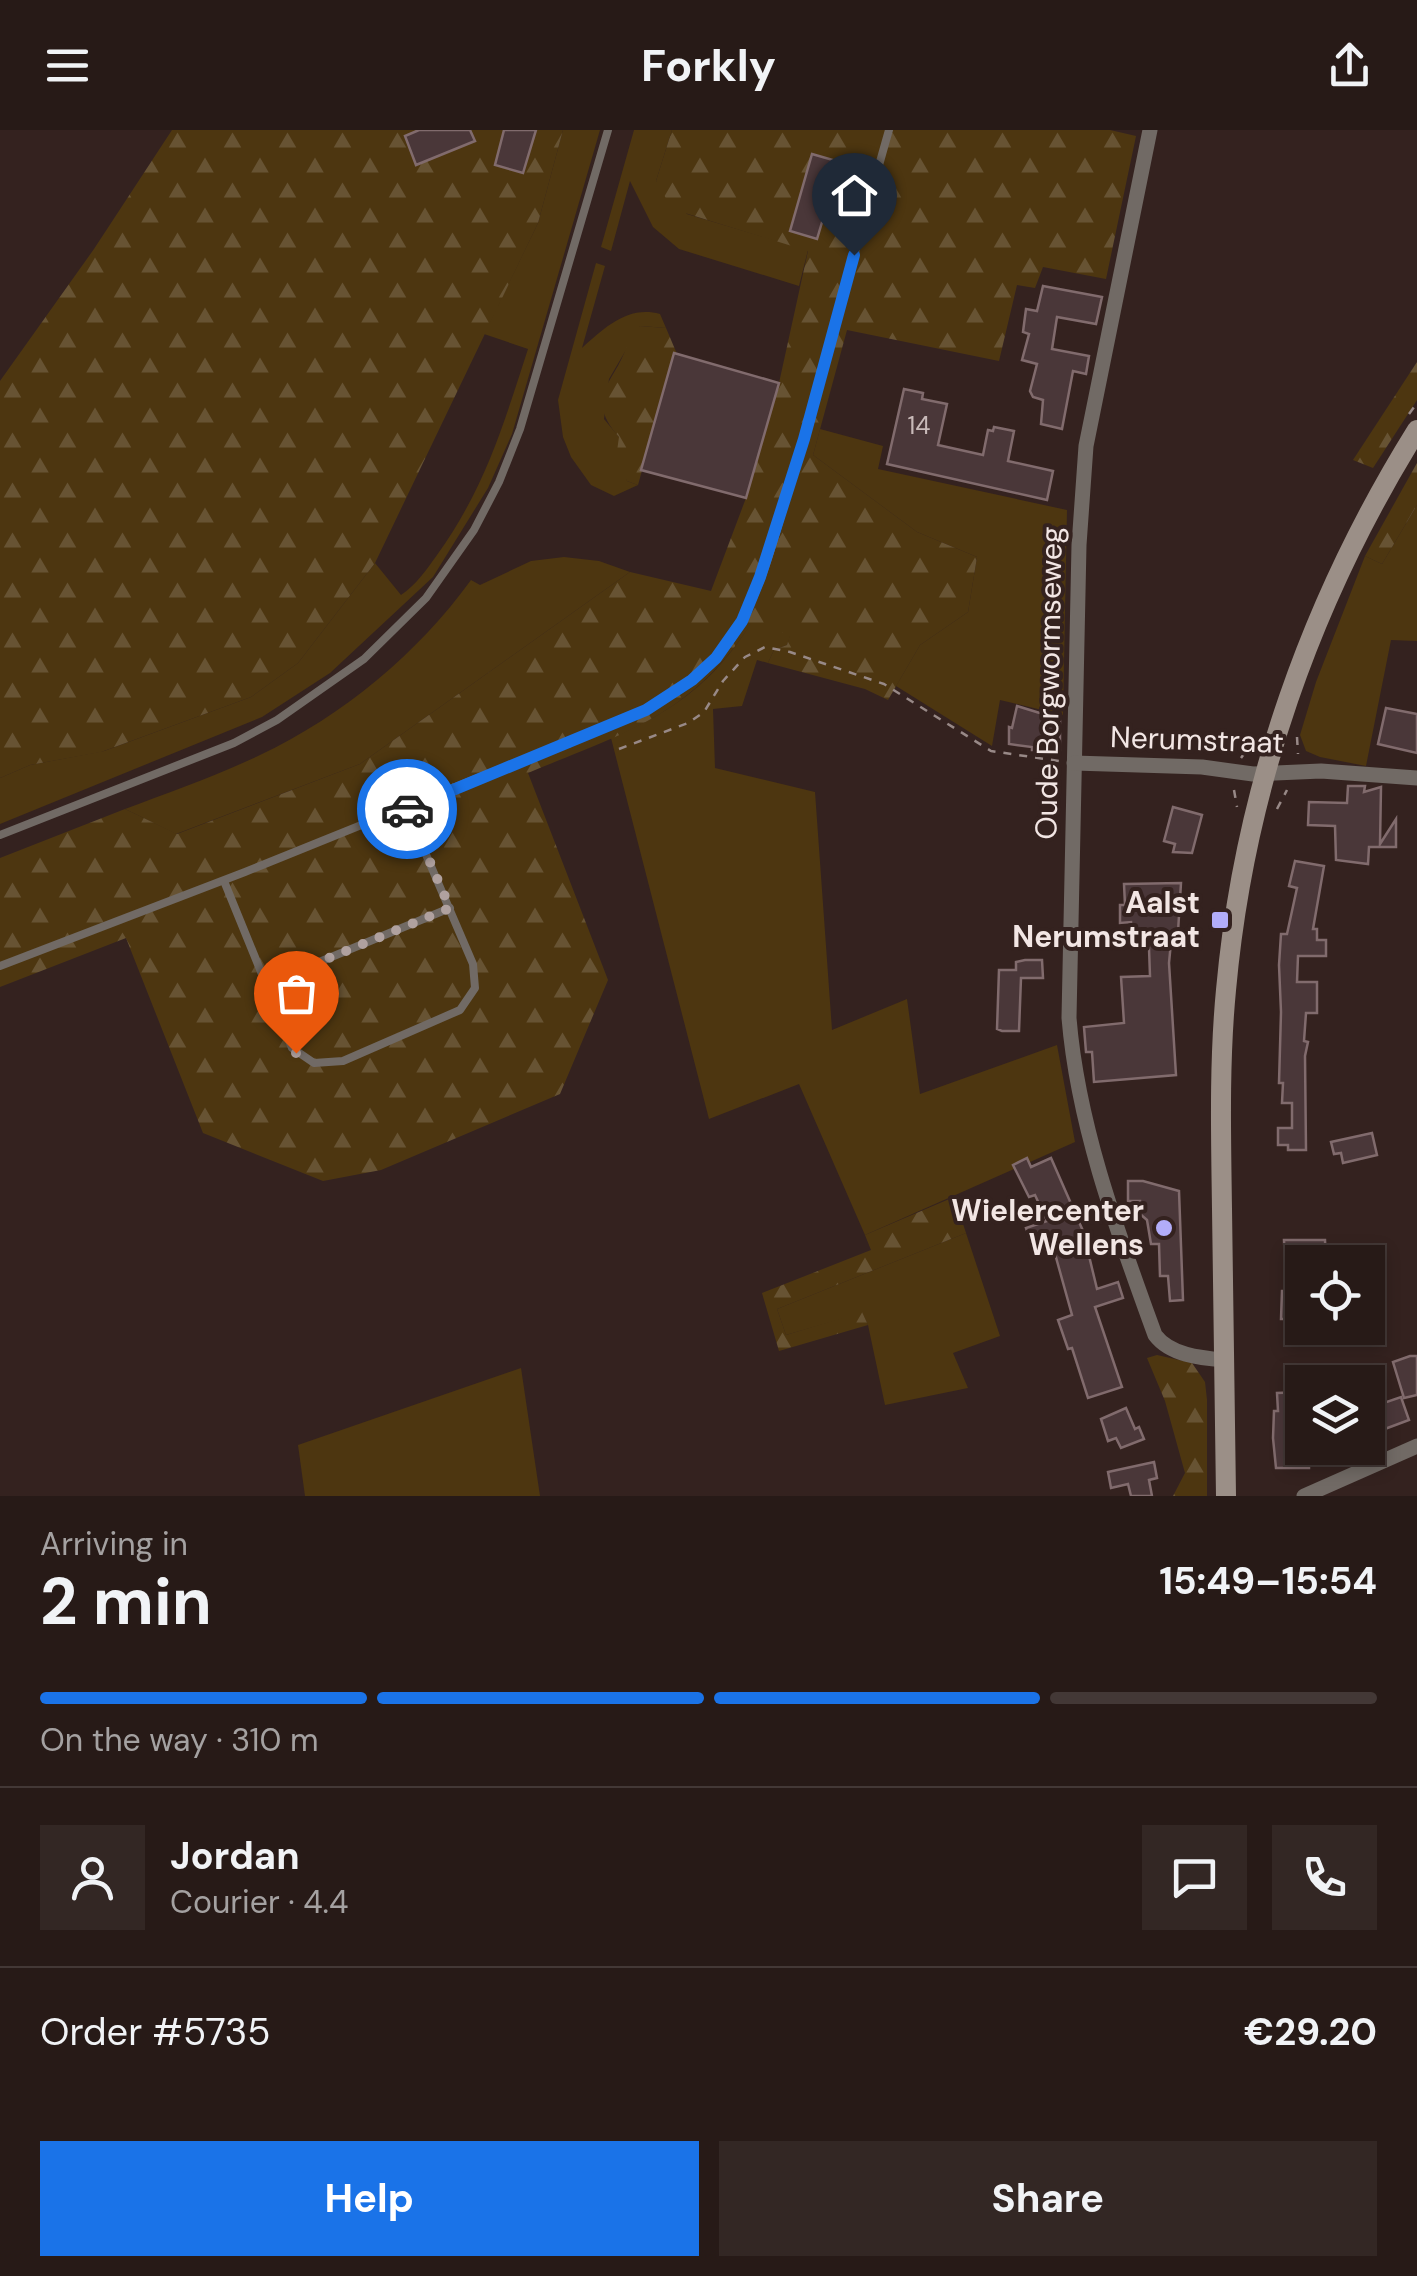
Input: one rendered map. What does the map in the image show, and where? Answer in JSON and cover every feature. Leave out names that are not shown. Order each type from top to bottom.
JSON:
[{"type":"main road","points":[[1226,1496],[1223,1026],[1246,846],[1265,773],[1317,619],[1364,520],[1417,430]]},
{"type":"street","name":"Oude Borgwormseweg","points":[[1150,130],[1096,380],[1086,446],[1079,545],[1069,1018],[1072,1062],[1088,1127],[1124,1250],[1155,1335],[1164,1346],[1224,1360]]},
{"type":"street","name":"Nerumstraat","points":[[1074,762],[1417,778]]},
{"type":"street","points":[[1304,1496],[1417,1446]]},
{"type":"lane","points":[[0,835],[234,743],[277,720],[364,659],[426,598],[474,530],[520,429],[608,130]]},
{"type":"lane","points":[[0,966],[224,881],[646,710],[692,680],[730,640],[760,577],[888,130]]},
{"type":"lane","points":[[224,881],[296,1053],[314,1063],[343,1060],[460,1010],[473,994],[473,964],[406,808]]},
{"type":"lane","points":[[266,984],[450,908]]},
{"type":"path","name":"Nerumstraat","points":[[620,749],[688,723],[704,712],[744,657],[765,647],[884,684],[991,751],[1074,762]]},
{"type":"path","points":[[1273,814],[1286,794],[1299,749],[1297,735]]},
{"type":"green space","points":[[172,130],[563,130],[538,223],[375,563],[298,663],[251,697],[101,752],[30,765],[0,778],[0,381]]},
{"type":"green space","points":[[563,130],[600,130],[512,434],[488,488],[433,577],[330,673],[262,717],[0,824],[0,778],[30,765],[104,751],[251,697],[298,663],[375,563],[401,595],[421,576],[454,530],[480,481],[528,349],[484,334],[538,223]]},
{"type":"green space","points":[[634,130],[672,130],[656,181],[687,214],[808,250],[799,286],[679,249],[653,227],[630,181],[611,251],[601,247]]},
{"type":"green space","points":[[672,130],[1110,130],[1136,136],[1106,279],[1043,267],[1035,288],[1017,285],[999,361],[847,330],[813,455],[917,532],[977,557],[968,612],[920,645],[888,700],[865,689],[768,663],[774,650],[787,645],[790,635],[751,624],[704,681],[679,701],[625,732],[528,773],[608,980],[560,1094],[381,1170],[323,1181],[203,1133],[126,938],[0,987],[0,858],[125,809],[177,834],[360,764],[630,572],[711,591],[746,498],[779,383],[808,251],[672,209],[656,181]]},
{"type":"green space","points":[[596,263],[605,266],[582,348],[617,320],[637,313],[660,314],[666,328],[640,326],[609,379],[604,419],[619,437],[627,481],[638,485],[614,496],[591,485],[571,457],[563,437],[558,400]]},
{"type":"green space","points":[[640,326],[666,328],[677,354],[638,485],[627,481],[616,458],[619,437],[608,421],[603,396],[629,334]]},
{"type":"green space","points":[[1417,362],[1417,400],[1373,468],[1353,460]]},
{"type":"green space","points":[[820,429],[883,446],[878,469],[1067,510],[1063,715],[1000,700],[992,746],[896,686],[920,645],[968,612],[977,557],[917,532],[813,455]]},
{"type":"green space","points":[[1417,463],[1417,505],[1382,564],[1365,556]]},
{"type":"green space","points":[[1417,505],[1417,641],[1391,640],[1366,766],[1320,757],[1306,751],[1300,735],[1316,682],[1365,556],[1382,564]]},
{"type":"green space","points":[[564,557],[599,561],[630,572],[360,764],[176,834],[125,809],[243,763],[321,721],[403,657],[471,580],[480,585],[531,561]]},
{"type":"green space","points":[[751,623],[791,634],[787,645],[774,650],[768,663],[757,660],[742,706],[713,709],[715,768],[815,792],[832,1030],[907,999],[920,1094],[1057,1045],[1075,1142],[865,1235],[799,1084],[709,1119],[611,738],[691,693],[722,662]]},
{"type":"green space","points":[[954,1197],[966,1233],[777,1309],[786,1335],[862,1312],[868,1325],[779,1351],[762,1293],[871,1250],[865,1235]]},
{"type":"green space","points":[[966,1233],[1000,1336],[953,1353],[968,1388],[885,1405],[862,1313],[786,1335],[777,1309]]},
{"type":"green space","points":[[1157,1355],[1192,1363],[1205,1382],[1207,1496],[1173,1496],[1185,1473],[1165,1401],[1147,1358]]},
{"type":"green space","points":[[521,1368],[540,1496],[305,1496],[298,1445]]},
{"type":"building","points":[[419,130],[470,130],[475,141],[416,165],[405,136]]},
{"type":"building","points":[[504,130],[536,130],[523,173],[495,165]]},
{"type":"building","points":[[812,154],[840,162],[817,239],[790,231]]},
{"type":"building","points":[[1043,286],[1102,297],[1096,324],[1057,317],[1052,349],[1089,356],[1086,374],[1073,371],[1062,429],[1041,424],[1043,400],[1033,397],[1030,391],[1037,364],[1022,360],[1029,334],[1023,332],[1026,309],[1037,311]]},
{"type":"building","points":[[674,353],[779,383],[746,498],[641,470]]},
{"type":"building","points":[[904,389],[923,393],[922,399],[947,404],[938,445],[983,455],[988,430],[993,431],[994,427],[1014,431],[1008,461],[1053,471],[1047,500],[887,464]]},
{"type":"building","points":[[1017,706],[1043,714],[1043,720],[1060,720],[1060,750],[1032,750],[1009,744],[1009,727],[1012,728]]},
{"type":"building","points":[[1386,708],[1417,714],[1417,753],[1378,744]]},
{"type":"building","points":[[1348,786],[1365,786],[1364,792],[1381,787],[1380,844],[1396,819],[1396,847],[1369,847],[1368,864],[1336,860],[1335,826],[1308,825],[1309,802],[1347,803]]},
{"type":"building","points":[[1173,807],[1202,815],[1192,853],[1173,852],[1175,844],[1164,841]]},
{"type":"building","points":[[1295,861],[1324,866],[1313,929],[1317,929],[1317,940],[1326,940],[1326,956],[1298,956],[1297,982],[1317,982],[1317,1013],[1306,1013],[1304,1041],[1308,1042],[1306,1150],[1288,1150],[1288,1145],[1278,1145],[1278,1128],[1292,1128],[1292,1103],[1282,1103],[1283,1083],[1279,1083],[1279,965],[1281,934],[1287,934],[1297,888],[1289,886]]},
{"type":"building","points":[[1181,883],[1178,932],[1172,932],[1169,963],[1176,1075],[1094,1082],[1092,1052],[1086,1052],[1084,1027],[1124,1023],[1121,977],[1150,976],[1149,948],[1136,948],[1136,932],[1131,932],[1131,922],[1120,923],[1120,905],[1125,905],[1124,884]]},
{"type":"building","points":[[1042,960],[1043,978],[1021,978],[1019,1031],[1002,1031],[997,1029],[999,970],[1016,970],[1016,962]]},
{"type":"building","points":[[1372,1133],[1377,1155],[1343,1163],[1341,1153],[1334,1154],[1331,1142]]},
{"type":"building","points":[[1027,1158],[1031,1167],[1051,1158],[1083,1231],[1097,1289],[1118,1282],[1123,1298],[1095,1307],[1122,1387],[1088,1398],[1072,1348],[1068,1349],[1058,1320],[1072,1315],[1052,1243],[1034,1250],[1026,1228],[1047,1221],[1035,1195],[1029,1197],[1013,1165]]},
{"type":"building","name":"Wielercenter Wellens","points":[[1128,1181],[1179,1191],[1183,1300],[1170,1301],[1168,1276],[1160,1276],[1159,1244],[1151,1244],[1147,1220],[1140,1214],[1140,1201],[1128,1201]]},
{"type":"building","points":[[1284,1240],[1325,1240],[1325,1245],[1285,1245],[1285,1264]]},
{"type":"building","points":[[1282,1291],[1285,1291],[1285,1319],[1281,1319]]},
{"type":"building","points":[[1417,1356],[1417,1395],[1404,1398],[1393,1362]]},
{"type":"building","points":[[1277,1393],[1285,1393],[1285,1465],[1309,1468],[1276,1468],[1273,1438]]},
{"type":"building","points":[[1401,1397],[1409,1420],[1385,1429],[1385,1403]]},
{"type":"building","points":[[1126,1408],[1144,1439],[1121,1448],[1116,1438],[1108,1441],[1101,1419]]},
{"type":"building","points":[[1154,1462],[1157,1478],[1149,1480],[1152,1496],[1131,1496],[1128,1484],[1111,1488],[1108,1472]]},
{"type":"way so far","points":[[296,1053],[266,984],[450,908],[407,809]]},
{"type":"place","name":"Aalst Nerumstraat","points":[[1220,920]]},
{"type":"place","name":"Wielercenter Wellens","points":[[1164,1228]]},
{"type":"route","points":[[407,809],[646,710],[670,697],[716,658],[742,621],[760,577],[804,439],[854,255]]}]
